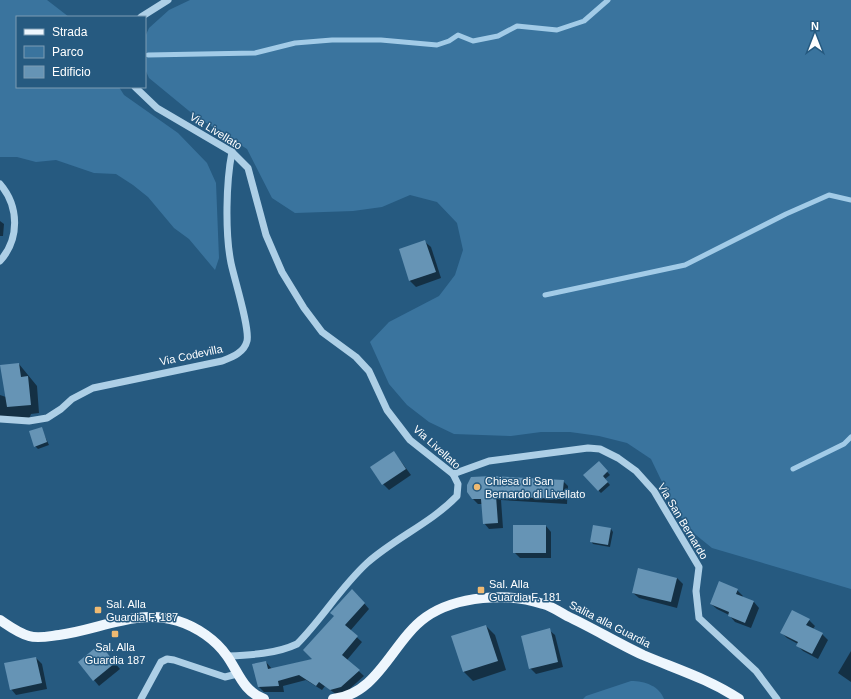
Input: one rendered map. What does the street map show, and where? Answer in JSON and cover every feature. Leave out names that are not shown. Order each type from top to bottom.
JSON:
[{"type":"main road","name":"Salita alla Guardia","points":[[333,699],[342,698],[357,692],[371,681],[409,633],[425,617],[444,607],[464,601],[492,597],[543,604],[643,655],[718,685],[739,699]]},
{"type":"main road","points":[[0,620],[16,630],[30,636],[46,637],[70,634],[132,618],[148,616],[165,618],[193,628],[212,640],[227,656],[249,692],[264,699]]},
{"type":"street","points":[[143,16],[168,0]]},
{"type":"street","name":"Via Livellato","points":[[136,88],[157,108],[232,152],[248,168],[266,234],[282,272],[304,308],[322,332],[356,357],[369,371],[387,410],[410,440],[453,474],[458,484],[457,496],[446,508],[368,562],[340,590],[297,644],[289,648],[254,654],[227,656]]},
{"type":"street","name":"Via Codevilla","points":[[0,419],[29,421],[47,418],[61,409],[72,399],[93,388],[222,361],[237,354],[245,346],[247,334],[231,261],[229,239],[229,167],[232,152]]},
{"type":"street","points":[[0,184],[9,197],[13,206],[15,217],[10,245],[0,260]]},
{"type":"street","name":"Via San Bernardo","points":[[453,474],[489,461],[588,448],[600,449],[618,458],[636,471],[654,491],[699,567],[696,591],[699,618],[756,671],[777,699]]},
{"type":"street","points":[[142,699],[161,662],[167,659],[225,677],[237,674]]},
{"type":"green space","points":[[0,0],[47,0],[68,16],[16,16],[16,88],[120,88],[124,95],[178,133],[207,163],[216,183],[219,258],[215,270],[189,239],[174,228],[148,197],[116,174],[94,173],[56,160],[36,162],[17,157],[0,157]]},
{"type":"green space","points":[[190,0],[851,0],[851,589],[712,548],[691,531],[675,509],[651,459],[627,443],[599,436],[570,432],[541,432],[511,436],[454,434],[429,422],[407,405],[389,384],[370,342],[389,322],[439,296],[455,275],[463,250],[457,223],[437,202],[410,195],[382,207],[353,211],[295,213],[272,198],[247,149],[194,115],[149,78],[146,71],[146,35],[149,28],[169,10]]},
{"type":"green space","points":[[631,681],[651,685],[662,694],[664,699],[583,699],[586,696]]},
{"type":"building","points":[[425,240],[436,272],[409,281],[399,249]]},
{"type":"building","points":[[19,363],[21,377],[28,376],[31,405],[7,407],[0,365]]},
{"type":"building","points":[[42,427],[47,442],[34,447],[29,431]]},
{"type":"building","points":[[394,451],[406,469],[382,485],[370,467]]},
{"type":"building","points":[[599,461],[608,471],[603,476],[608,482],[598,491],[583,475]]},
{"type":"building","points":[[492,476],[564,480],[562,499],[496,496],[498,523],[483,524],[481,499],[472,499],[467,492],[467,485],[471,477]]},
{"type":"building","points":[[513,525],[546,525],[546,553],[513,553]]},
{"type":"building","points":[[593,525],[611,528],[608,545],[590,542]]},
{"type":"building","points":[[638,568],[677,578],[671,602],[632,593]]},
{"type":"building","points":[[719,581],[738,589],[736,594],[754,601],[745,623],[728,616],[729,612],[710,604]]},
{"type":"building","points":[[352,589],[365,603],[345,625],[358,636],[342,655],[360,670],[341,687],[330,690],[319,682],[316,686],[299,675],[278,681],[279,686],[258,687],[252,664],[266,661],[268,669],[312,659],[303,650],[334,616],[330,613]]},
{"type":"building","points":[[792,610],[810,619],[806,625],[823,633],[812,654],[796,646],[798,642],[780,633]]},
{"type":"building","points":[[486,625],[498,661],[463,672],[451,636]]},
{"type":"building","points":[[550,628],[558,662],[529,669],[521,636]]},
{"type":"building","points":[[100,644],[115,663],[93,681],[78,662]]},
{"type":"building","points":[[36,657],[42,683],[10,690],[4,663]]},
{"type":"waterway","points":[[148,55],[255,53],[295,43],[332,40],[381,40],[437,45],[449,41],[458,35],[473,41],[498,36],[517,26],[557,30],[584,21],[608,0]]},
{"type":"waterway","points":[[545,295],[685,265],[786,214],[829,195],[851,200]]},
{"type":"waterway","points":[[793,469],[844,444],[851,437]]},
{"type":"place","name":"Chiesa di San Bernardo di Livellato","points":[[477,487]]},
{"type":"place","name":"Sal. Alla Guardia F. 181","points":[[481,590]]},
{"type":"place","name":"Sal. Alla Guardia F. 187","points":[[98,610]]},
{"type":"place","name":"Sal. Alla Guardia 187","points":[[115,634]]}]
